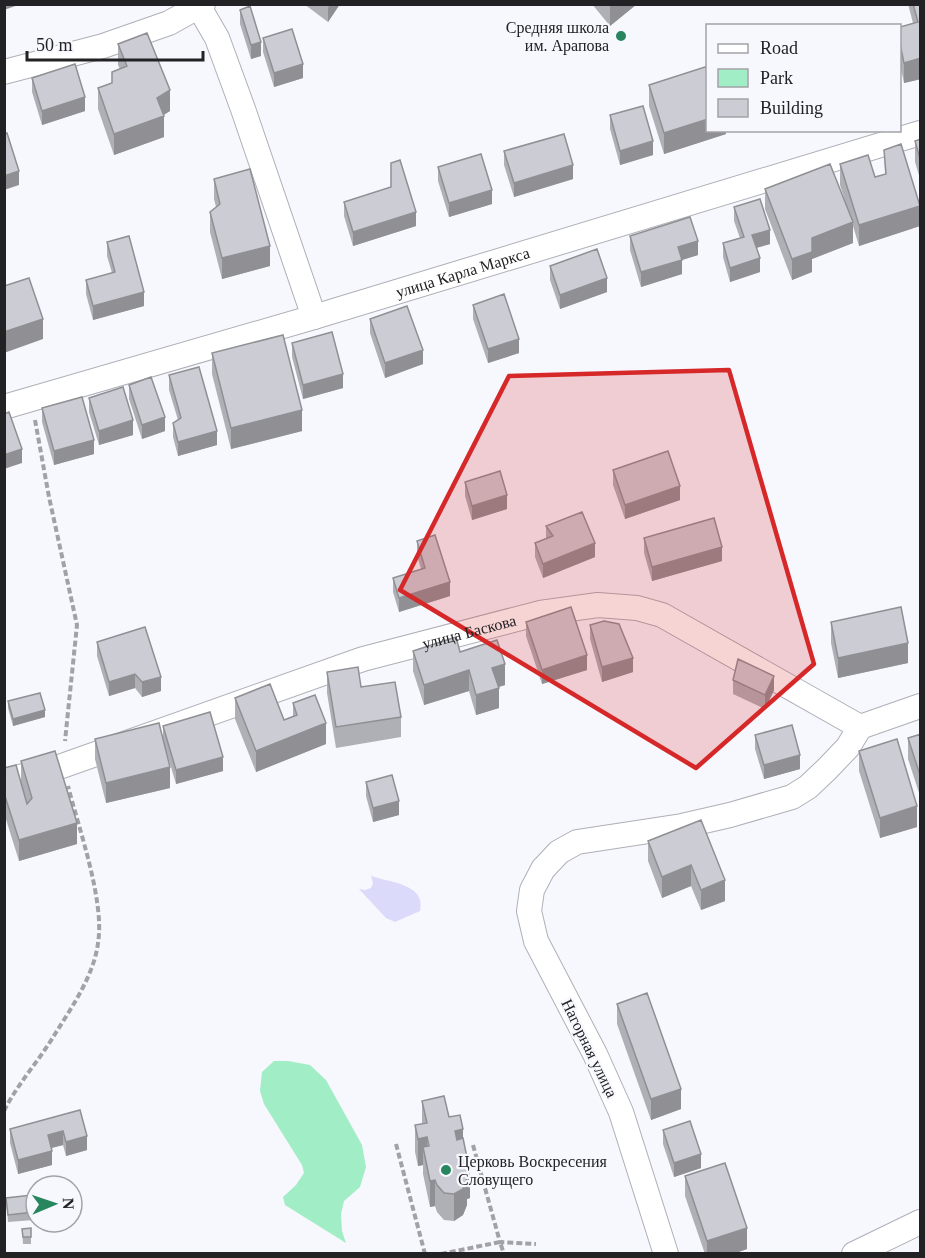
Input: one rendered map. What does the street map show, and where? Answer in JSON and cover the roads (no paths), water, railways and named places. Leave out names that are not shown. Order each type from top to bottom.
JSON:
[{"type":"street","points":[[4,72],[103,46],[169,23],[201,6],[217,38],[243,109],[314,317]]},
{"type":"street","name":"улица Карла Маркса","points":[[4,407],[314,317],[921,132]]},
{"type":"street","name":"улица Баскова","points":[[4,781],[62,766],[363,659],[540,613],[598,604],[637,608],[662,615],[860,727]]},
{"type":"street","points":[[860,727],[921,706]]},
{"type":"street","name":"Нагорная улица","points":[[666,1254],[621,1112],[595,1054],[536,941],[529,911],[532,890],[543,869],[559,852],[577,843],[682,826],[792,797],[808,787],[827,769],[848,747],[860,727]]},
{"type":"street","points":[[854,1254],[921,1222]]},
{"type":"water","points":[[371,876],[412,890],[421,902],[420,911],[395,922],[386,918],[359,889],[371,888],[373,883]]},
{"type":"place","name":"Средняя школа им. Арапова","points":[[621,36]]},
{"type":"place","name":"Церковь Воскресения Словущего","points":[[446,1170]]}]
